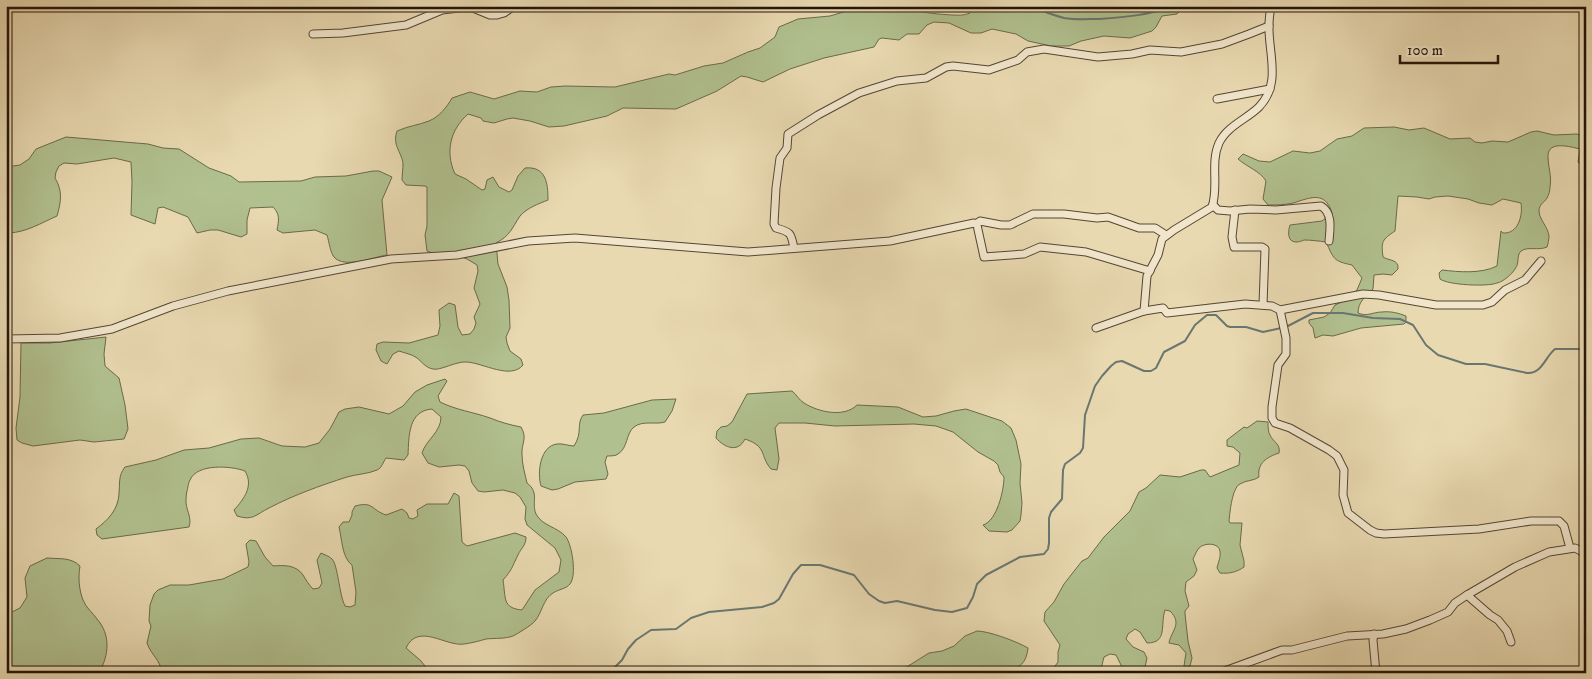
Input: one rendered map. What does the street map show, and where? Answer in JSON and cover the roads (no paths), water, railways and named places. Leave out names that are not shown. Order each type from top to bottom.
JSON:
[{"type":"street","points":[[313,34],[412,24],[429,14],[459,8],[473,8],[490,15],[497,15],[504,13],[514,6]]},
{"type":"street","points":[[1144,312],[1147,276],[1158,255],[1162,240],[1166,235],[1206,212],[1213,205],[1216,158],[1219,143],[1232,127],[1259,106],[1270,88],[1272,80],[1269,26],[1271,6]]},
{"type":"street","points":[[794,248],[792,236],[789,232],[776,228],[774,224],[776,188],[781,157],[787,148],[788,134],[859,93],[898,81],[928,78],[943,69],[953,66],[988,70],[1018,60],[1026,52],[1044,49],[1098,57],[1125,55],[1150,50],[1181,52],[1222,44],[1269,26]]},
{"type":"street","points":[[1217,99],[1270,88]]},
{"type":"street","points":[[1213,205],[1218,210],[1276,210],[1321,206],[1328,213],[1330,224],[1329,241]]},
{"type":"street","points":[[1236,210],[1232,237],[1234,247],[1262,247],[1265,249],[1263,305]]},
{"type":"street","points":[[6,339],[60,338],[112,330],[173,306],[228,291],[391,259],[457,255],[528,240],[575,238],[743,252],[890,240],[972,223],[976,224],[980,221],[1001,226],[1010,225],[1033,214],[1064,214],[1108,218],[1142,229],[1158,229],[1166,235]]},
{"type":"street","points":[[976,224],[984,257],[1024,254],[1040,247],[1086,252],[1150,272]]},
{"type":"street","points":[[1096,328],[1162,308],[1167,313],[1245,304],[1272,306],[1280,310],[1363,294],[1436,305],[1483,305],[1492,302],[1505,290],[1525,280],[1541,260]]},
{"type":"street","points":[[1280,310],[1286,338],[1286,354],[1278,365],[1272,418],[1275,423],[1290,428],[1337,456],[1344,470],[1343,495],[1348,513],[1361,524],[1376,533],[1384,534],[1478,529],[1532,521],[1558,521],[1564,526],[1570,548]]},
{"type":"street","points":[[1220,673],[1282,650],[1292,650],[1348,636],[1383,634],[1430,620],[1448,612],[1455,602],[1515,567],[1549,552],[1570,548],[1578,549],[1586,556]]},
{"type":"street","points":[[1467,595],[1498,620],[1507,630],[1511,642]]},
{"type":"street","points":[[1374,634],[1376,673]]},
{"type":"waterway","points":[[1032,6],[1064,18],[1082,19],[1138,15],[1175,6]]},
{"type":"waterway","points":[[1185,6],[1204,10],[1207,6]]},
{"type":"waterway","points":[[1286,327],[1313,313],[1343,313],[1373,318],[1400,319],[1413,325],[1426,345],[1438,355],[1466,364],[1485,364],[1527,373],[1532,373],[1540,368],[1555,349],[1586,349]]},
{"type":"waterway","points":[[609,673],[622,660],[636,640],[651,630],[676,629],[691,618],[709,612],[762,607],[774,603],[779,599],[793,574],[801,565],[820,565],[854,575],[869,594],[885,603],[897,601],[952,612],[967,608],[977,584],[986,575],[1020,557],[1044,554],[1048,549],[1049,518],[1051,512],[1062,499],[1065,464],[1080,453],[1083,448],[1085,415],[1095,386],[1111,366],[1116,362],[1122,361],[1144,371],[1151,371],[1156,368],[1164,352],[1185,341],[1195,325],[1207,315],[1216,315],[1230,327],[1246,327],[1263,332],[1281,328]]}]
